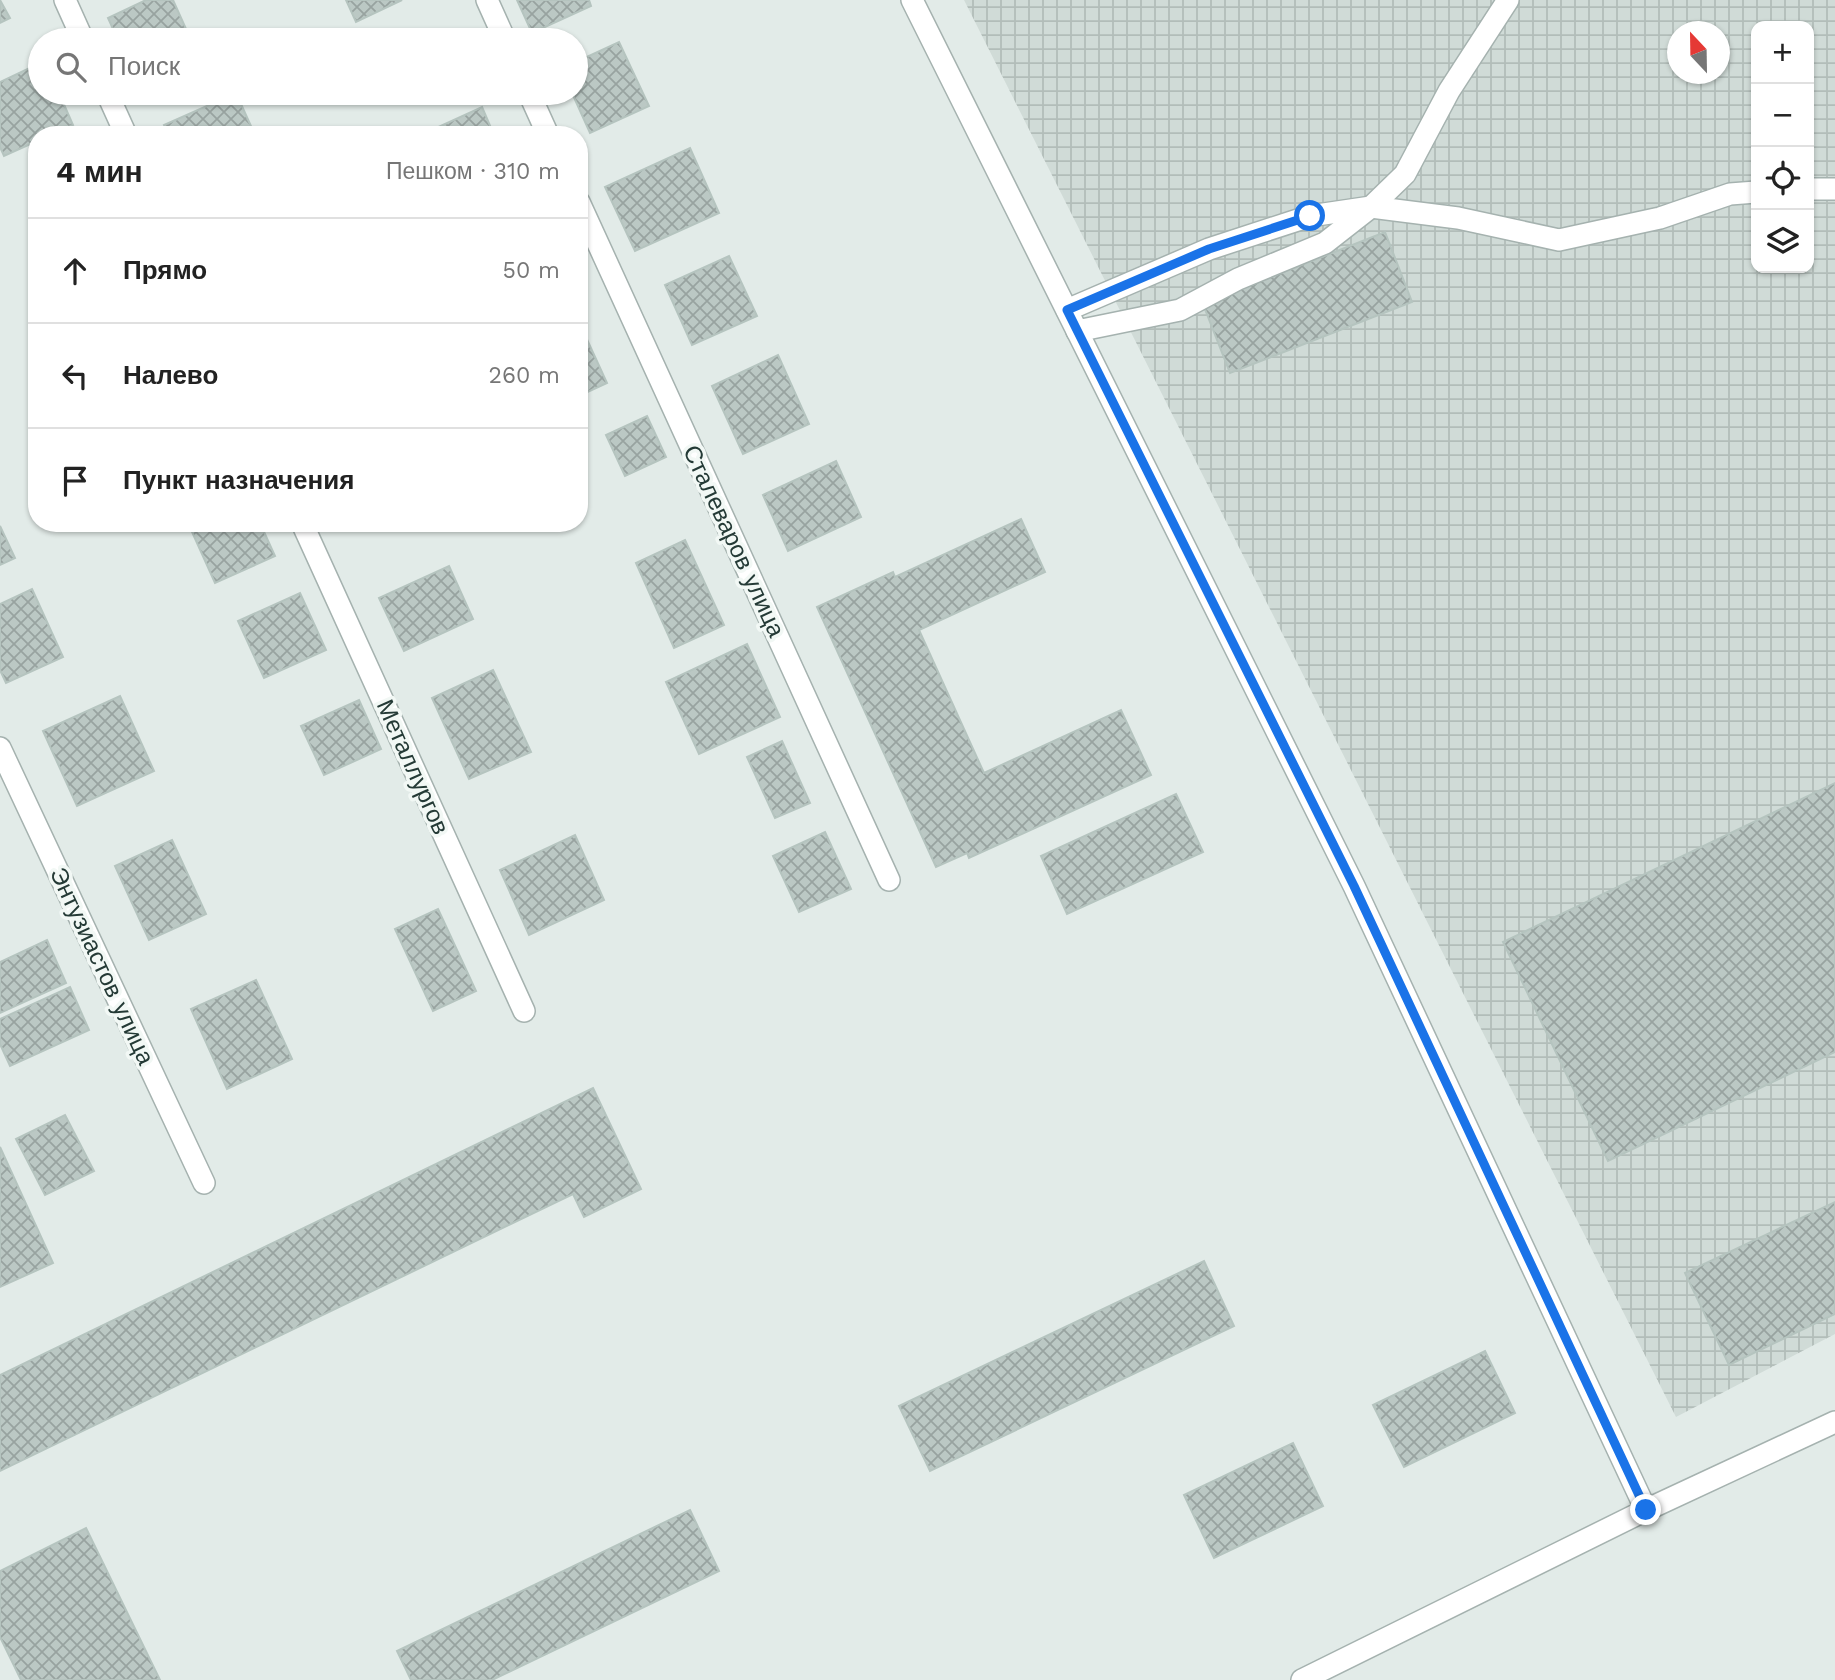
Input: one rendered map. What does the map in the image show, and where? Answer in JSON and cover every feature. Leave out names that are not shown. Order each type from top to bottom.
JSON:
[{"type":"street","points":[[65,0],[78,28]]},
{"type":"street","points":[[487,0],[500,28]]},
{"type":"street","points":[[912,0],[1354,886],[1646,1510]]},
{"type":"street","points":[[1077,331],[1181,310],[1238,279],[1325,243],[1371,207],[1405,174],[1449,91],[1508,0]]},
{"type":"street","points":[[112,105],[122,126]]},
{"type":"street","points":[[534,105],[544,126]]},
{"type":"street","points":[[1814,189],[1835,189]]},
{"type":"street","points":[[1067,310],[1209,249],[1310,216],[1371,207],[1458,218],[1559,240],[1660,218],[1730,194],[1751,192]]},
{"type":"street","name":"Сталеваров улица","points":[[588,222],[889,880]]},
{"type":"street","name":"Металлургов","points":[[306,532],[524,1012]]},
{"type":"street","name":"Энтузиастов улица","points":[[0,748],[204,1183]]},
{"type":"street","points":[[1302,1680],[1646,1510],[1835,1422]]},
{"type":"shaded area","points":[[964,0],[1835,0],[1835,1334],[1676,1417]]},
{"type":"building","points":[[0,0],[10,18],[0,23]]},
{"type":"building","points":[[146,0],[173,0],[186,28],[113,28],[108,18]]},
{"type":"building","points":[[346,0],[402,0],[356,22]]},
{"type":"building","points":[[517,0],[589,0],[591,6],[543,28],[530,28]]},
{"type":"building","points":[[619,42],[649,106],[590,133],[577,105],[588,105],[588,56]]},
{"type":"building","points":[[28,69],[28,105],[64,105],[73,125],[28,126],[28,145],[4,156],[0,147],[0,82]]},
{"type":"building","points":[[209,105],[241,105],[251,126],[164,126]]},
{"type":"building","points":[[482,107],[490,126],[441,126]]},
{"type":"building","points":[[690,148],[719,213],[635,251],[605,187]]},
{"type":"building","points":[[1385,232],[1412,302],[1230,373],[1203,304]]},
{"type":"building","points":[[729,256],[757,316],[692,345],[665,285]]},
{"type":"building","points":[[588,342],[607,383],[588,392]]},
{"type":"building","points":[[778,355],[809,424],[743,454],[712,386]]},
{"type":"building","points":[[647,416],[666,457],[625,476],[606,435]]},
{"type":"building","points":[[836,461],[861,517],[788,551],[763,495]]},
{"type":"building","points":[[1021,519],[1045,572],[919,630],[984,773],[1121,710],[1151,775],[969,858],[967,853],[936,867],[817,607],[893,572],[895,577]]},
{"type":"building","points":[[0,526],[15,558],[0,565]]},
{"type":"building","points":[[192,532],[264,532],[275,556],[215,583]]},
{"type":"building","points":[[685,540],[724,625],[674,648],[636,563]]},
{"type":"building","points":[[449,566],[473,619],[404,651],[379,598]]},
{"type":"building","points":[[32,589],[63,657],[6,683],[0,670],[0,604]]},
{"type":"building","points":[[300,593],[326,650],[264,678],[238,621]]},
{"type":"building","points":[[747,644],[780,717],[699,754],[666,682]]},
{"type":"building","points":[[493,670],[531,752],[469,779],[432,698]]},
{"type":"building","points":[[120,696],[154,771],[77,806],[43,731]]},
{"type":"building","points":[[359,700],[381,749],[324,775],[301,726]]},
{"type":"building","points":[[782,741],[810,803],[775,818],[747,757]]},
{"type":"building","points":[[1835,783],[1835,1052],[1608,1161],[1503,942]]},
{"type":"building","points":[[1176,794],[1203,852],[1067,914],[1041,856]]},
{"type":"building","points":[[825,832],[851,889],[799,912],[773,856]]},
{"type":"building","points":[[575,835],[604,900],[529,935],[500,870]]},
{"type":"building","points":[[172,840],[206,914],[149,940],[115,866]]},
{"type":"building","points":[[438,909],[476,991],[433,1011],[395,929]]},
{"type":"building","points":[[47,940],[66,983],[0,1013],[0,962]]},
{"type":"building","points":[[256,980],[292,1059],[227,1089],[191,1009]]},
{"type":"building","points":[[70,987],[89,1030],[10,1066],[0,1044],[0,1019]]},
{"type":"building","points":[[593,1088],[641,1189],[584,1217],[573,1194],[0,1471],[0,1375]]},
{"type":"building","points":[[65,1115],[94,1171],[45,1195],[16,1139]]},
{"type":"building","points":[[0,1147],[53,1263],[0,1287]]},
{"type":"building","points":[[1835,1202],[1835,1314],[1729,1365],[1685,1273]]},
{"type":"building","points":[[1204,1261],[1234,1326],[930,1471],[899,1406]]},
{"type":"building","points":[[1485,1351],[1515,1413],[1404,1467],[1373,1405]]},
{"type":"building","points":[[1293,1443],[1323,1506],[1214,1558],[1184,1495]]},
{"type":"building","points":[[690,1510],[719,1571],[492,1680],[411,1680],[397,1651]]},
{"type":"building","points":[[86,1528],[160,1680],[21,1680],[0,1637],[0,1571]]},
{"type":"route","points":[[1310,216],[1209,249],[1067,310],[1354,886],[1646,1510]]}]
